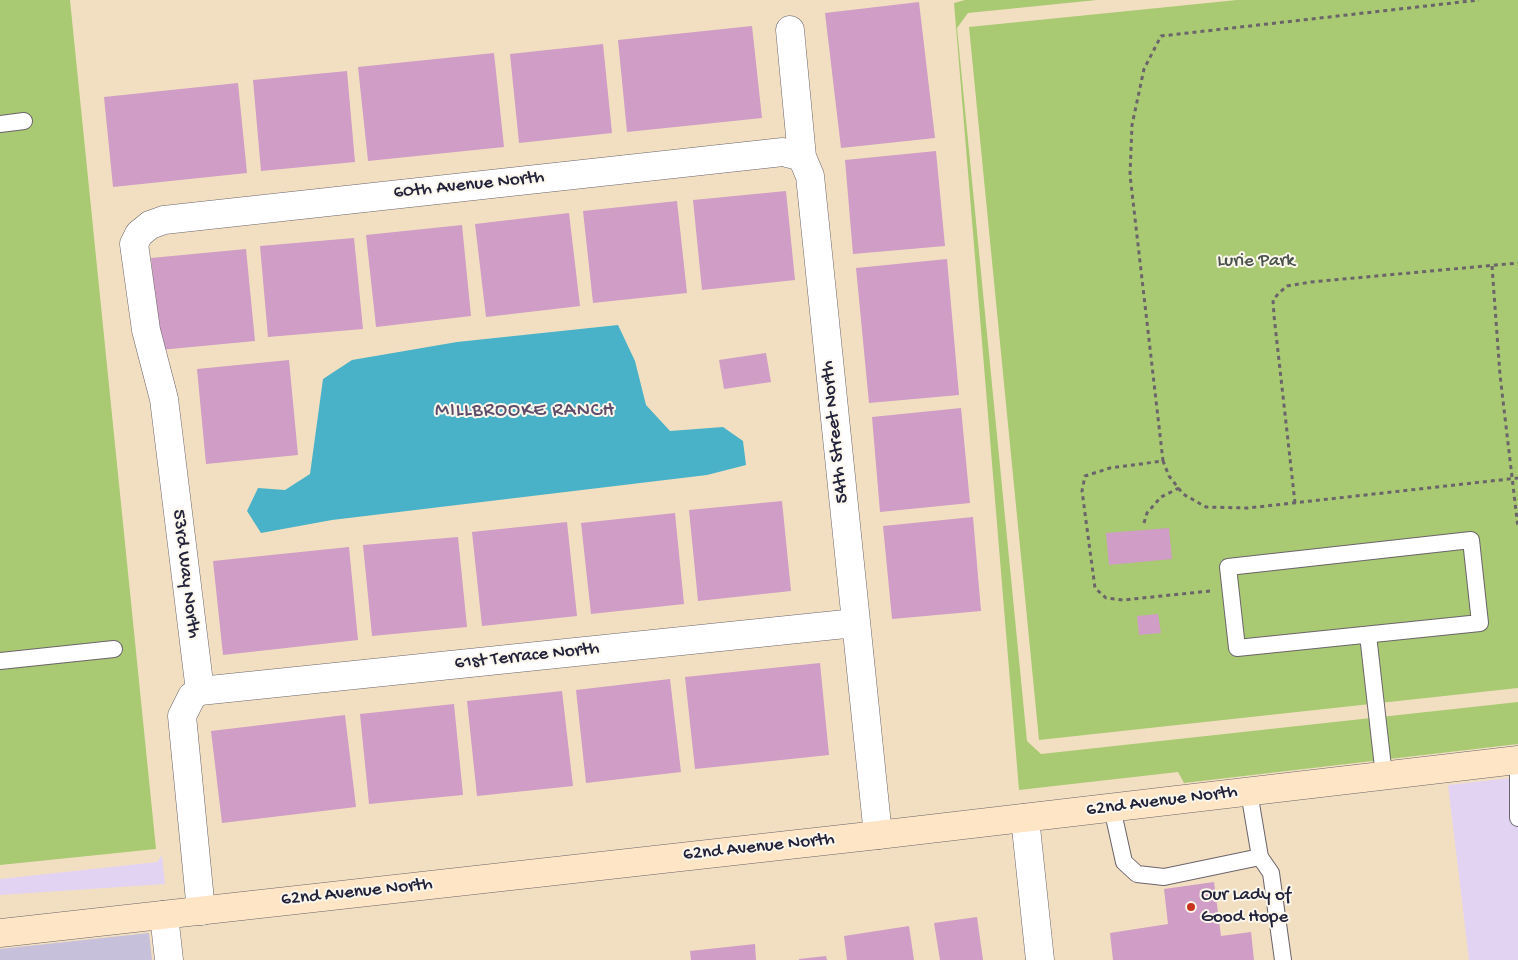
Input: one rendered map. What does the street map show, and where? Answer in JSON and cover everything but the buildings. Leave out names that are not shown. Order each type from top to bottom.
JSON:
[{"type":"street","name":"54th Street North","points":[[790,30],[802,157],[810,176],[878,835]]},
{"type":"street","name":"60th Avenue North","points":[[139,234],[150,225],[164,220],[783,152],[802,157]]},
{"type":"street","name":"53rd Way North","points":[[139,234],[134,244],[146,330],[164,399],[200,691]]},
{"type":"street","name":"61st Terrace North","points":[[200,691],[855,623]]},
{"type":"street","points":[[200,691],[192,696],[182,716],[200,911]]},
{"type":"street","name":"62nd Avenue North","points":[[0,933],[878,835],[1518,760]]},
{"type":"street","points":[[1025,818],[1040,960]]},
{"type":"street","points":[[164,914],[169,960]]},
{"type":"lane","points":[[0,124],[24,121]]},
{"type":"lane","points":[[1471,540],[1480,623],[1237,648],[1230,589],[1228,567],[1471,540]]},
{"type":"lane","points":[[1368,635],[1384,776]]},
{"type":"lane","points":[[0,661],[114,649]]},
{"type":"lane","points":[[1518,760],[1518,818]]},
{"type":"lane","points":[[1249,792],[1260,857],[1271,874],[1283,960]]},
{"type":"lane","points":[[1112,808],[1124,862],[1137,874],[1164,877],[1260,857]]},
{"type":"path","points":[[1479,0],[1161,36],[1144,69],[1132,125],[1130,175],[1163,461],[1169,476],[1183,494],[1206,507],[1248,508],[1518,478]]},
{"type":"path","points":[[1295,503],[1274,316],[1274,300],[1279,293],[1287,286],[1311,282],[1518,263]]},
{"type":"path","points":[[1492,266],[1500,375],[1518,528]]},
{"type":"path","points":[[1163,461],[1110,468],[1085,476],[1082,491],[1095,588],[1106,598],[1123,600],[1230,589]]},
{"type":"path","points":[[1144,522],[1147,513],[1161,497],[1179,488]]},
{"type":"shaded area","points":[[1518,777],[1518,960],[1469,960],[1448,785]]},
{"type":"shaded area","points":[[162,855],[165,884],[0,895],[0,879],[157,862]]},
{"type":"shaded area","points":[[149,933],[152,960],[0,960],[0,949]]},
{"type":"green space","points":[[0,0],[70,0],[156,849],[0,865]]},
{"type":"green space","points":[[965,0],[1097,0],[968,13],[957,28],[1027,741],[1041,754],[1518,702],[1518,744],[1184,783],[1178,772],[1019,790],[954,3]]},
{"type":"green space","name":"Lurie Park","points":[[1237,0],[1518,0],[1518,688],[1039,740],[969,27]]},
{"type":"water","points":[[618,325],[635,361],[646,405],[670,431],[723,427],[743,441],[746,465],[707,475],[332,520],[261,533],[247,511],[258,488],[285,490],[310,474],[323,379],[352,360],[457,342]]},
{"type":"place","name":"Our Lady of Good Hope","points":[[1191,907]]},
{"type":"district","name":"MILLBROOKE RANCH","points":[[525,412]]}]
